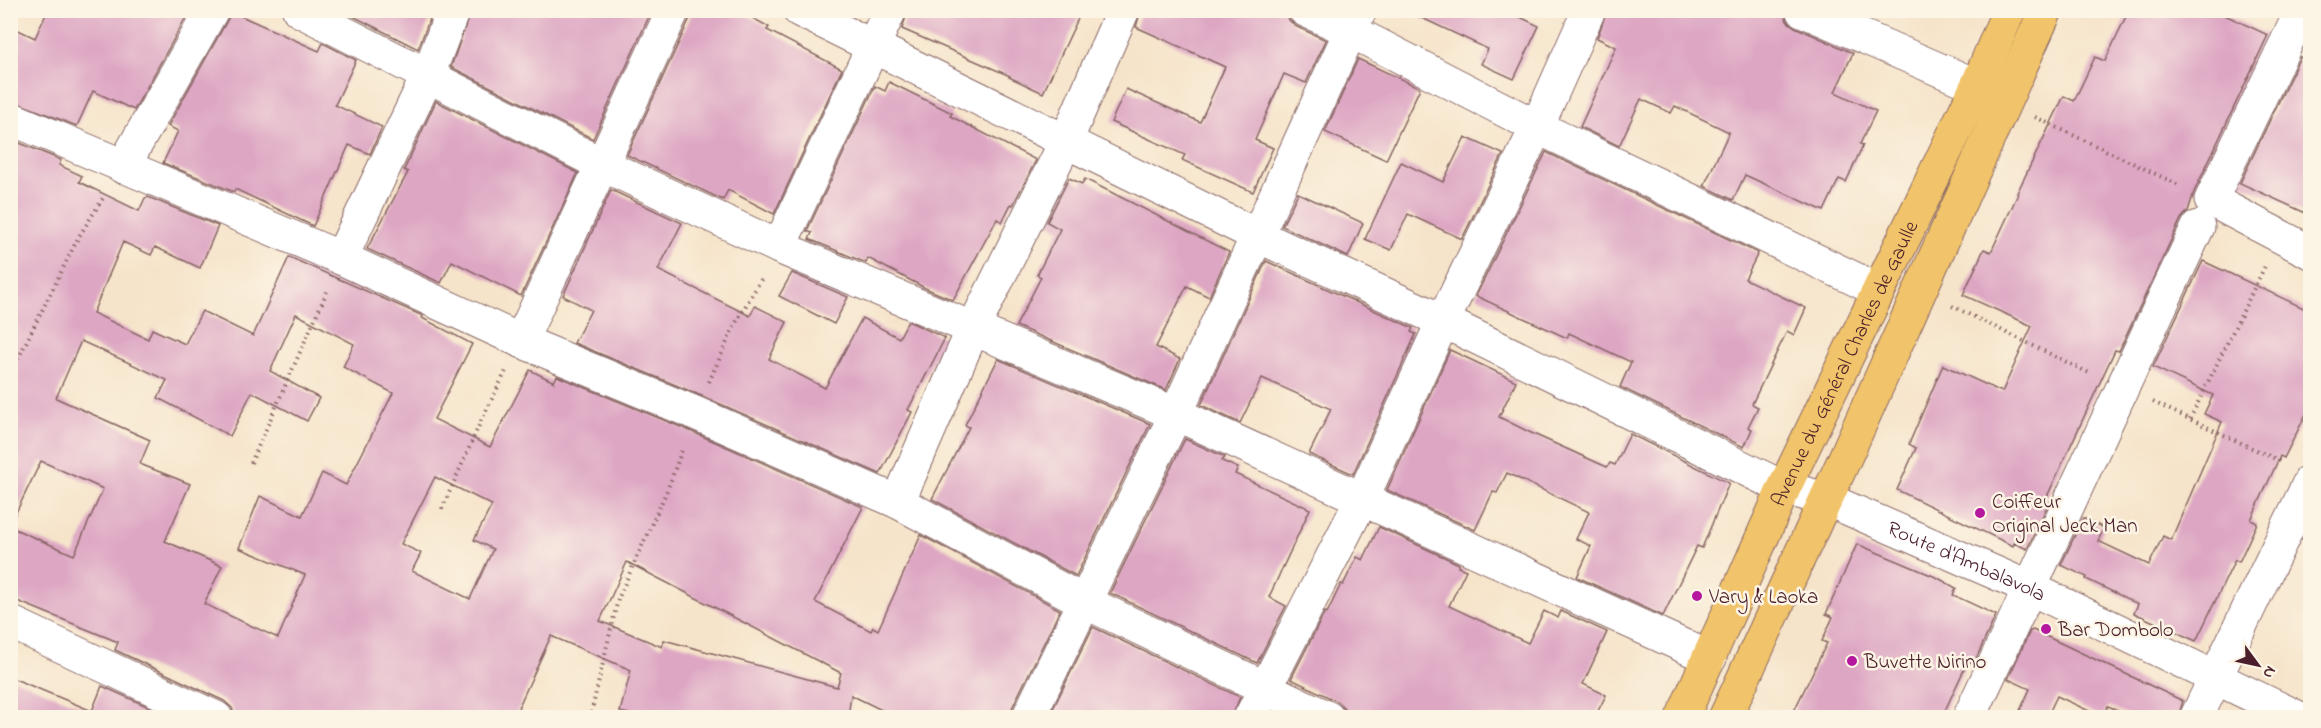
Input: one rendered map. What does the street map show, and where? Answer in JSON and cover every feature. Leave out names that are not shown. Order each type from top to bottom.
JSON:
[{"type":"main road","name":"Avenue du Général Charles de Gaulle","points":[[1682,717],[1784,488],[1974,90],[2009,10]]},
{"type":"main road","name":"Avenue du Général Charles de Gaulle","points":[[1725,717],[1826,499],[2046,10]]},
{"type":"main road","points":[[1974,90],[2003,106]]},
{"type":"main road","points":[[1974,90],[2003,106]]},
{"type":"street","points":[[123,167],[212,10]]},
{"type":"street","points":[[299,10],[603,165],[779,247],[1176,414],[1710,658]]},
{"type":"street","points":[[341,258],[428,75],[453,10]]},
{"type":"street","points":[[521,341],[673,10]]},
{"type":"street","name":"Route d'Ambalavola","points":[[798,10],[1258,236],[1443,321],[1784,488],[1826,499],[2030,588],[2299,717]]},
{"type":"street","points":[[779,247],[890,10]]},
{"type":"street","points":[[898,502],[973,329],[1066,141],[1123,10]]},
{"type":"street","points":[[1305,10],[1356,21],[1537,127],[1878,290]]},
{"type":"street","points":[[1250,717],[1362,499],[1443,321],[1537,127],[1589,10]]},
{"type":"street","points":[[1802,10],[1974,90]]},
{"type":"street","points":[[1969,717],[2121,388],[2302,10]]},
{"type":"street","points":[[1028,717],[1176,414],[1356,21]]},
{"type":"street","points":[[10,118],[341,258],[521,341],[695,413],[898,502],[1085,602],[1328,717]]},
{"type":"street","points":[[2205,214],[2310,252]]},
{"type":"street","points":[[2196,717],[2310,481]]},
{"type":"street","points":[[10,622],[216,717]]},
{"type":"path","points":[[2003,106],[2205,214]]},
{"type":"path","points":[[10,375],[78,238],[123,167]]},
{"type":"path","points":[[590,717],[618,599],[669,488],[695,413],[734,326],[779,247]]},
{"type":"path","points":[[251,463],[341,258]]},
{"type":"path","points":[[2190,419],[2266,265],[2256,260]]},
{"type":"path","points":[[442,509],[481,421],[521,341]]},
{"type":"building","points":[[48,10],[190,10],[134,110],[93,91],[77,126],[10,100],[10,26],[35,38]]},
{"type":"building","points":[[341,10],[433,10],[418,49]]},
{"type":"building","points":[[471,10],[652,10],[593,139],[451,67]]},
{"type":"building","points":[[691,10],[738,10],[769,27],[767,30],[842,69],[774,214],[728,190],[723,200],[627,155],[690,18]]},
{"type":"building","points":[[908,10],[1082,10],[1043,93],[1010,76],[902,29]]},
{"type":"building","points":[[1141,10],[1286,10],[1289,20],[1297,27],[1326,40],[1306,83],[1284,74],[1255,140],[1273,148],[1253,192],[1182,160],[1185,155],[1111,122],[1126,89],[1200,122],[1225,67],[1136,27]]},
{"type":"building","points":[[1405,10],[1505,10],[1539,26],[1514,79],[1481,64],[1488,49]]},
{"type":"building","points":[[1607,10],[1784,10],[1787,21],[1795,27],[1853,53],[1835,92],[1876,111],[1860,144],[1863,145],[1846,182],[1839,179],[1824,211],[1745,175],[1733,200],[1704,186],[1729,132],[1675,106],[1671,113],[1641,99],[1619,146],[1580,127],[1616,47],[1597,38]]},
{"type":"building","points":[[2129,10],[2214,10],[2268,35],[2194,192],[2188,211],[2181,219],[2119,351],[2115,350],[2045,501],[2049,502],[2027,549],[2014,543],[2013,546],[1897,490],[1916,448],[1909,444],[1943,365],[2002,392],[2032,326],[1963,295],[1984,249],[1991,252],[2064,96],[2074,101],[2095,57],[2105,61]]},
{"type":"building","points":[[230,11],[319,51],[323,43],[356,60],[335,105],[382,127],[370,154],[349,145],[313,226],[235,189],[234,192],[163,163],[178,131],[168,126],[228,19]]},
{"type":"building","points":[[2300,57],[2310,62],[2310,215],[2240,183]]},
{"type":"building","points":[[1358,59],[1420,88],[1386,160],[1325,132]]},
{"type":"building","points":[[889,82],[952,113],[950,116],[1036,160],[1002,222],[997,219],[953,300],[868,258],[866,263],[809,239],[812,233],[807,231],[875,86],[885,91]]},
{"type":"building","points":[[436,101],[578,173],[521,296],[452,261],[441,283],[367,249],[408,172],[404,170]]},
{"type":"building","points":[[1465,137],[1503,154],[1462,239],[1408,214],[1391,250],[1365,239],[1401,162],[1443,182]]},
{"type":"building","points":[[10,139],[61,160],[59,165],[82,176],[79,182],[139,211],[145,198],[148,197],[218,226],[200,268],[155,247],[151,255],[123,242],[93,313],[148,339],[152,329],[185,344],[202,311],[253,336],[289,257],[423,316],[422,318],[472,344],[434,419],[490,447],[530,370],[554,382],[557,376],[688,430],[863,507],[815,602],[871,631],[873,627],[878,630],[921,535],[1060,610],[1011,710],[1010,717],[896,717],[851,695],[848,717],[643,717],[620,712],[631,670],[551,636],[514,717],[235,717],[232,708],[224,701],[115,650],[118,642],[10,598],[10,527],[74,555],[103,489],[41,461],[10,525]],"holes":[[[296,314],[354,344],[343,367],[393,393],[346,485],[322,473],[302,516],[260,496],[239,548],[305,575],[278,638],[204,604],[222,566],[165,541],[190,484],[140,464],[150,440],[56,398],[81,341],[167,380],[158,398],[230,436],[252,392],[307,421],[319,398],[270,371]],[[435,477],[492,505],[474,540],[493,549],[470,599],[412,571],[421,553],[401,544]],[[627,562],[841,673],[837,687],[664,640],[662,647],[600,621]]]},
{"type":"building","points":[[1546,152],[1758,253],[1745,279],[1806,308],[1794,335],[1787,331],[1752,404],[1758,407],[1748,427],[1752,429],[1744,447],[1620,387],[1631,362],[1569,333],[1567,338],[1476,296]]},
{"type":"building","points":[[1069,178],[1082,184],[1085,179],[1229,252],[1209,297],[1187,286],[1156,347],[1180,359],[1166,390],[1016,326],[1041,277],[1037,275],[1060,229],[1047,222]]},
{"type":"building","points":[[611,190],[682,223],[658,270],[750,316],[755,306],[787,322],[769,359],[825,388],[862,318],[899,338],[908,321],[945,338],[908,410],[912,412],[880,474],[574,343],[591,310],[563,296]]},
{"type":"building","points":[[1298,193],[1363,223],[1348,257],[1282,226]]},
{"type":"building","points":[[1266,261],[1413,328],[1411,332],[1416,334],[1353,474],[1309,454],[1331,409],[1262,378],[1240,423],[1201,405]]},
{"type":"building","points":[[2203,261],[2310,311],[2310,406],[2284,458],[2280,456],[2251,520],[2257,523],[2239,562],[2235,560],[2196,641],[2134,613],[2138,604],[2061,565],[2083,518],[2104,528],[2098,541],[2149,565],[2163,536],[2171,540],[2222,422],[2204,414],[2213,395],[2153,367]]},
{"type":"building","points":[[792,273],[848,297],[834,324],[779,296]]},
{"type":"building","points":[[1450,350],[1516,381],[1499,417],[1529,432],[1607,467],[1610,463],[1615,465],[1630,434],[1729,483],[1702,548],[1697,546],[1663,616],[1577,577],[1591,546],[1576,539],[1589,512],[1507,473],[1497,493],[1493,492],[1475,530],[1387,490]]},
{"type":"building","points":[[998,359],[1150,424],[1076,576],[932,499],[969,427],[965,425]]},
{"type":"building","points":[[1185,439],[1225,457],[1222,461],[1238,468],[1235,474],[1310,509],[1269,597],[1286,606],[1257,663],[1110,593]]},
{"type":"building","points":[[1379,527],[1459,564],[1458,567],[1466,570],[1449,606],[1528,643],[1544,611],[1558,618],[1561,611],[1607,632],[1583,684],[1606,695],[1595,717],[1347,717],[1344,708],[1337,701],[1291,679],[1341,584],[1343,585],[1357,557],[1363,560]]},
{"type":"building","points":[[1857,544],[1938,578],[1956,588],[1953,595],[1996,615],[1974,663],[1968,661],[1942,717],[1791,717],[1827,643],[1822,641],[1833,617],[1826,614]]},
{"type":"building","points":[[1093,627],[1240,697],[1232,717],[1049,717]]},
{"type":"building","points":[[2033,630],[2183,701],[2178,717],[2133,717],[2108,706],[2102,717],[2057,696],[2047,717],[2017,717],[2030,689],[2008,679],[2030,631]]},
{"type":"building","points":[[10,677],[92,711],[102,686],[171,717],[10,717]]},
{"type":"place","name":"Coiffeur Original Jeck Man","points":[[1980,513]]},
{"type":"place","name":"Vary & Laoka","points":[[1697,596]]},
{"type":"place","name":"Bar Dombolo","points":[[2046,629]]},
{"type":"place","name":"Buvette Nirino","points":[[1852,661]]}]
